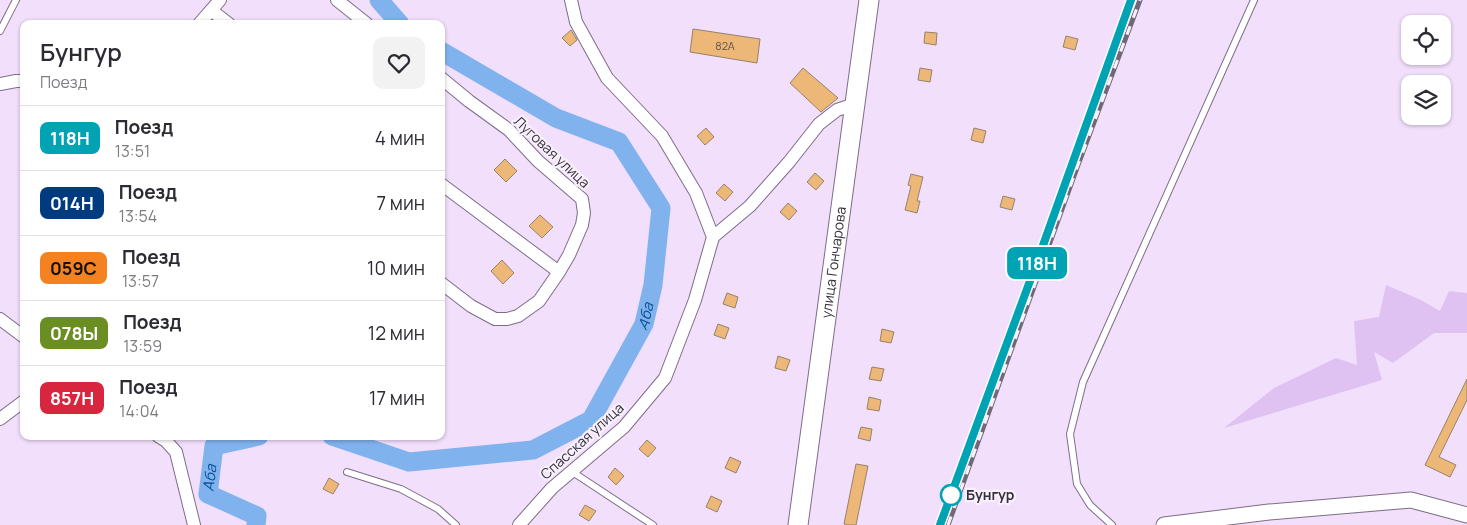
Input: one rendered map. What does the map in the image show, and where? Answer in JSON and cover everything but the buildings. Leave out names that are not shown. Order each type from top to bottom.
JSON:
[{"type":"main road","name":"улица Гончарова","points":[[798,525],[869,0]]},
{"type":"street","points":[[202,20],[220,0]]},
{"type":"street","points":[[337,0],[362,20]]},
{"type":"street","points":[[571,0],[576,22],[607,78],[662,136],[696,193],[713,237],[750,206],[789,162],[818,124],[837,110],[855,104]]},
{"type":"street","points":[[211,10],[224,20]]},
{"type":"street","points":[[0,84],[20,81]]},
{"type":"street","name":"Луговая улица","points":[[445,81],[509,130],[538,161],[582,199],[584,214],[582,225],[569,255],[559,272],[539,302],[518,316],[507,319],[495,319],[471,306],[445,286]]},
{"type":"street","points":[[445,187],[559,272]]},
{"type":"street","name":"Спасская улица","points":[[519,525],[552,488],[624,427],[666,378],[695,300],[713,237]]},
{"type":"street","points":[[0,319],[20,335]]},
{"type":"street","points":[[0,419],[20,405]]},
{"type":"street","points":[[164,440],[176,452],[194,525]]},
{"type":"street","points":[[1164,525],[1269,512],[1411,500],[1467,515]]},
{"type":"lane","points":[[0,32],[16,0]]},
{"type":"lane","points":[[1112,525],[1090,505],[1077,484],[1070,434],[1082,382],[1254,0]]},
{"type":"lane","points":[[571,471],[653,525]]},
{"type":"lane","points":[[347,472],[402,489],[438,509],[456,525]]},
{"type":"shaded area","points":[[1386,285],[1421,300],[1440,311],[1449,291],[1467,293],[1467,333],[1434,333],[1393,363],[1374,352],[1382,380],[1224,428],[1274,388],[1336,358],[1357,365],[1354,321],[1379,317]]},
{"type":"waterway","name":"Аба","points":[[379,0],[396,20]]},
{"type":"waterway","name":"Аба","points":[[344,440],[409,462],[533,450],[591,420],[644,324],[653,285],[661,208],[619,142],[556,118],[445,53]]},
{"type":"waterway","name":"Аба","points":[[241,440],[214,446],[208,494],[257,516],[256,525]]},
{"type":"railway","points":[[1106,71],[1131,0]]},
{"type":"railway","points":[[948,525],[1078,165],[1140,0]]},
{"type":"train","name":"118Н","points":[[940,525],[1131,0]]},
{"type":"place","name":"Бунгур","points":[[951,495]]}]
